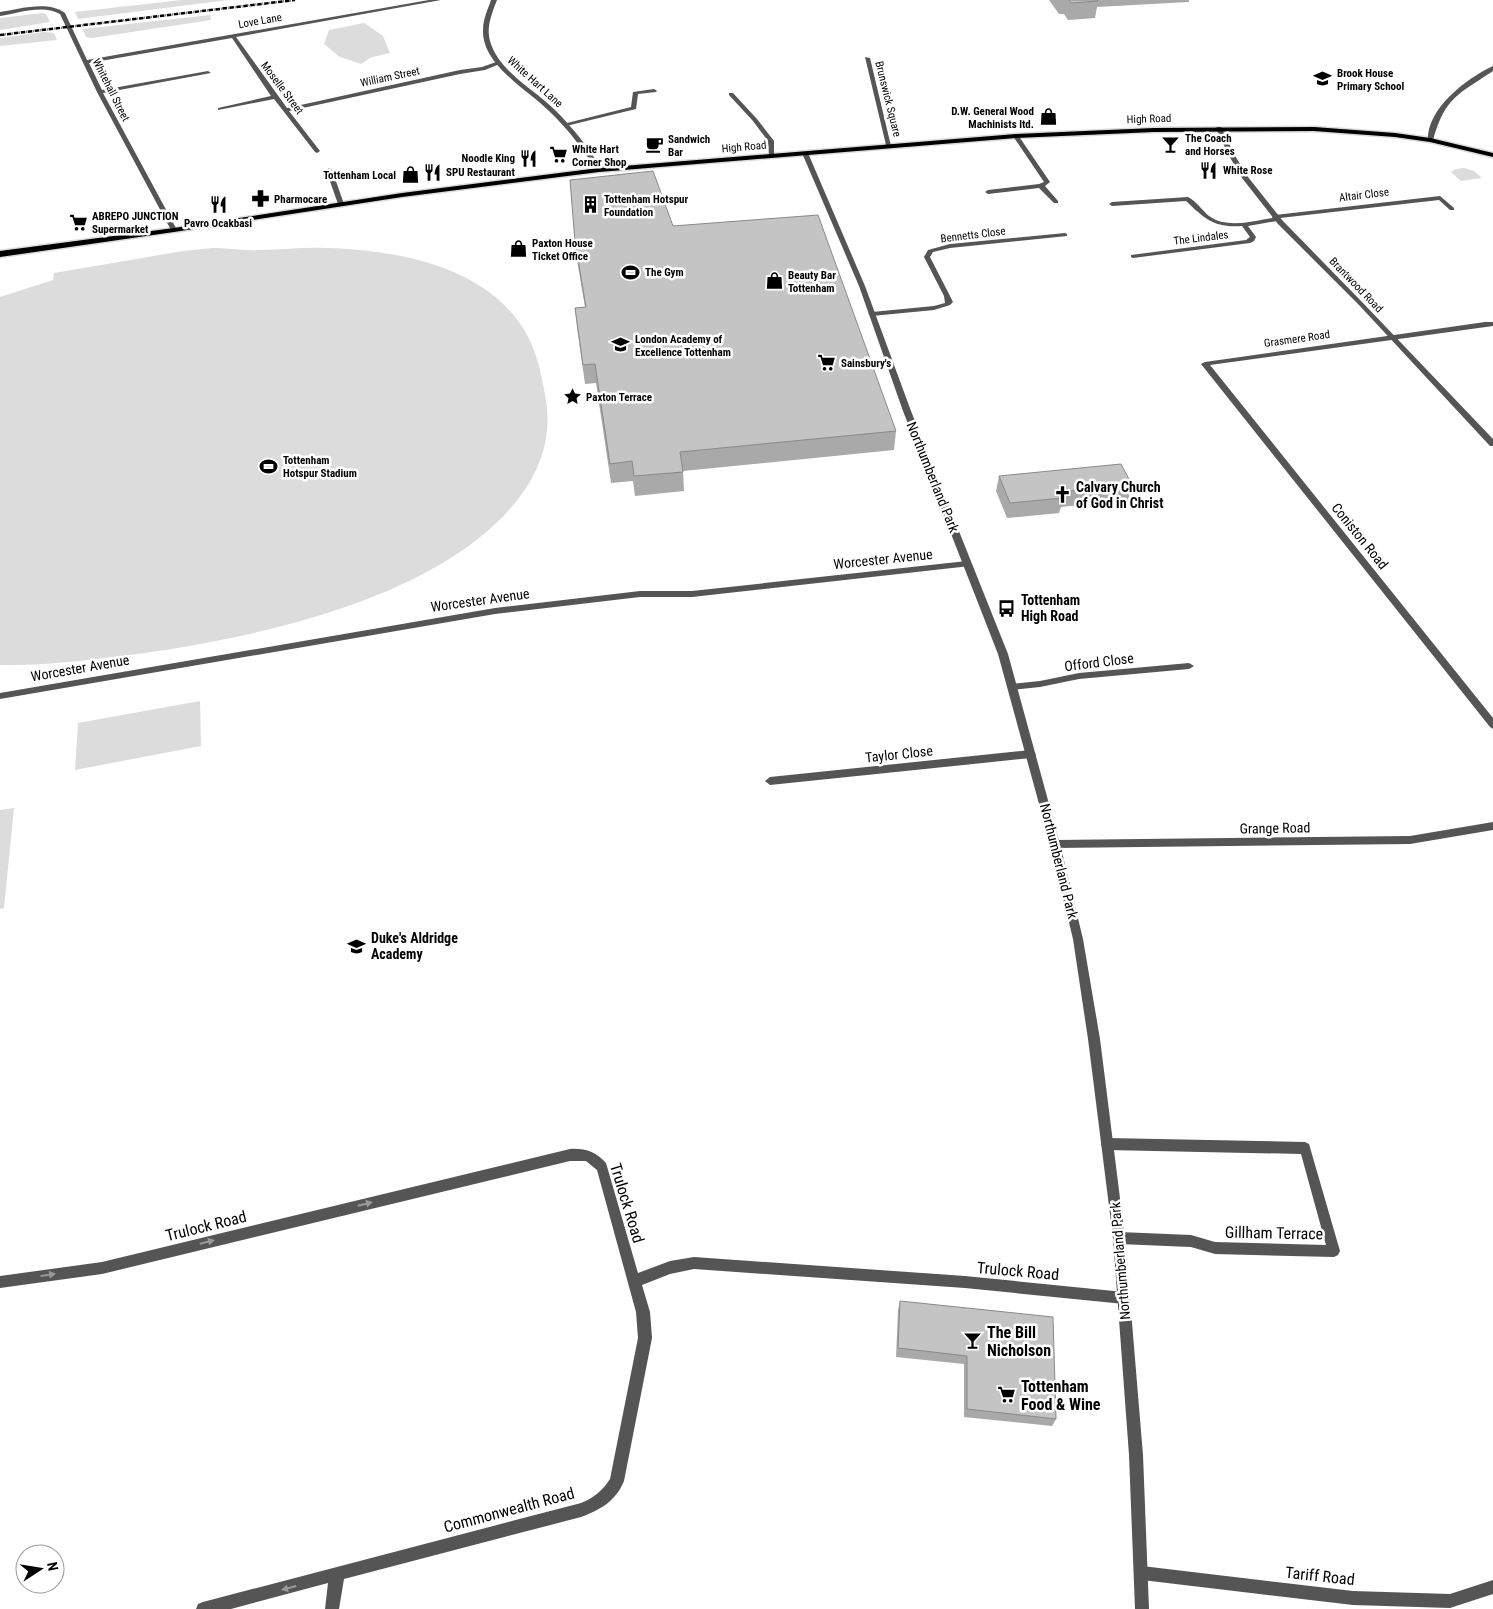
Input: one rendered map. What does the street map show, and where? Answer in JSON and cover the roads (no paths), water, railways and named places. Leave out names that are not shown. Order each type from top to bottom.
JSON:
[{"type":"main road","name":"High Road","points":[[0,254],[341,204],[598,170],[1016,136],[1219,128],[1314,128],[1375,132],[1430,140],[1493,155]]},
{"type":"street","name":"Love Lane","points":[[86,62],[438,0]]},
{"type":"street","name":"White Hart Lane","points":[[494,0],[488,18],[486,37],[490,50],[499,63],[566,124],[586,148],[598,170]]},
{"type":"street","name":"Whitehall Street","points":[[0,14],[42,9],[60,10],[100,92],[152,185],[174,230]]},
{"type":"street","name":"Moselle Street","points":[[232,36],[317,152]]},
{"type":"street","name":"Brunswick Square","points":[[868,58],[889,145]]},
{"type":"street","name":"William Street","points":[[285,110],[460,72],[483,69],[499,63]]},
{"type":"street","points":[[1430,140],[1434,122],[1442,105],[1454,93],[1493,68]]},
{"type":"street","points":[[100,92],[208,73]]},
{"type":"street","points":[[566,124],[634,108],[635,93],[654,91]]},
{"type":"street","points":[[731,94],[770,141],[772,156]]},
{"type":"street","points":[[220,109],[275,97]]},
{"type":"street","name":"Brantwood Road","points":[[1219,128],[1235,163],[1276,218],[1392,336],[1493,444]]},
{"type":"street","points":[[988,192],[1041,186],[1047,182],[1016,136]]},
{"type":"street","name":"Northumberland Park","points":[[805,153],[872,314],[907,411],[1003,654],[1055,844],[1078,939],[1094,1039],[1119,1238],[1136,1455],[1142,1609]]},
{"type":"street","points":[[329,170],[341,204]]},
{"type":"street","points":[[1041,186],[1056,202]]},
{"type":"street","name":"Altair Close","points":[[1112,204],[1188,199],[1211,220],[1226,224],[1243,224],[1276,218],[1440,198],[1452,209]]},
{"type":"street","name":"The Lindales","points":[[1133,256],[1248,242],[1253,237],[1243,224]]},
{"type":"street","name":"Bennetts Close","points":[[872,314],[934,308],[948,304],[947,296],[929,263],[927,257],[930,251],[950,246],[1064,235]]},
{"type":"street","points":[[1392,336],[1493,324]]},
{"type":"street","name":"Grasmere Road","points":[[1205,364],[1392,336]]},
{"type":"street","name":"Coniston Road","points":[[1205,364],[1493,725]]},
{"type":"street","name":"Worcester Avenue","points":[[0,696],[495,611],[640,594],[692,594],[967,564]]},
{"type":"street","name":"Offord Close","points":[[1012,687],[1040,684],[1079,676],[1190,666]]},
{"type":"street","name":"Taylor Close","points":[[770,781],[1031,754]]},
{"type":"street","name":"Grange Road","points":[[1055,844],[1410,840],[1493,826]]},
{"type":"street","name":"Gillham Terrace","points":[[1107,1144],[1305,1148],[1334,1251],[1215,1248],[1191,1241],[1119,1238]]},
{"type":"street","name":"Trulock Road","points":[[0,1282],[102,1268],[387,1198],[570,1155],[583,1154],[594,1157],[602,1167],[634,1282],[657,1270],[674,1265],[694,1263],[965,1282],[1124,1298]]},
{"type":"street","name":"Commonwealth Road","points":[[203,1609],[581,1510],[596,1504],[608,1495],[617,1481],[645,1338],[643,1312],[634,1282]]},
{"type":"street","name":"Tariff Road","points":[[1142,1574],[1352,1598],[1450,1601],[1493,1588]]},
{"type":"street","points":[[332,1609],[336,1575]]},
{"type":"railway","points":[[0,35],[295,0]]},
{"type":"place","name":"Brook House Primary School","points":[[1323,79]]},
{"type":"place","name":"D.W. General Wood Machinists ltd.","points":[[1048,117]]},
{"type":"place","name":"The Coach and Horses","points":[[1171,144]]},
{"type":"place","name":"Sandwich Bar","points":[[654,145]]},
{"type":"place","name":"White Hart Corner Shop","points":[[558,155]]},
{"type":"place","name":"Noodle King","points":[[529,158]]},
{"type":"place","name":"White Rose","points":[[1209,170]]},
{"type":"place","name":"SPU Restaurant","points":[[432,172]]},
{"type":"place","name":"Tottenham Local","points":[[410,175]]},
{"type":"place","name":"Pharmocare","points":[[260,199]]},
{"type":"place","name":"Pavro Ocakbasi","points":[[218,205]]},
{"type":"place","name":"Tottenham Hotspur Foundation","points":[[590,205]]},
{"type":"place","name":"ABREPO JUNCTION Supermarket","points":[[78,222]]},
{"type":"place","name":"Paxton House Ticket Office","points":[[518,249]]},
{"type":"place","name":"The Gym","points":[[631,272]]},
{"type":"place","name":"Beauty Bar Tottenham","points":[[774,281]]},
{"type":"place","name":"London Academy of Excellence Tottenham","points":[[621,345]]},
{"type":"place","name":"Sainsbury's","points":[[827,363]]},
{"type":"place","name":"Paxton Terrace","points":[[572,397]]},
{"type":"place","name":"Tottenham Hotspur Stadium","points":[[269,466]]},
{"type":"place","name":"Calvary Church of God in Christ","points":[[1062,495]]},
{"type":"place","name":"Tottenham High Road","points":[[1007,608]]},
{"type":"place","name":"Duke's Aldridge Academy","points":[[357,946]]},
{"type":"place","name":"The Bill Nicholson","points":[[973,1341]]},
{"type":"place","name":"Tottenham Food & Wine","points":[[1007,1395]]}]
